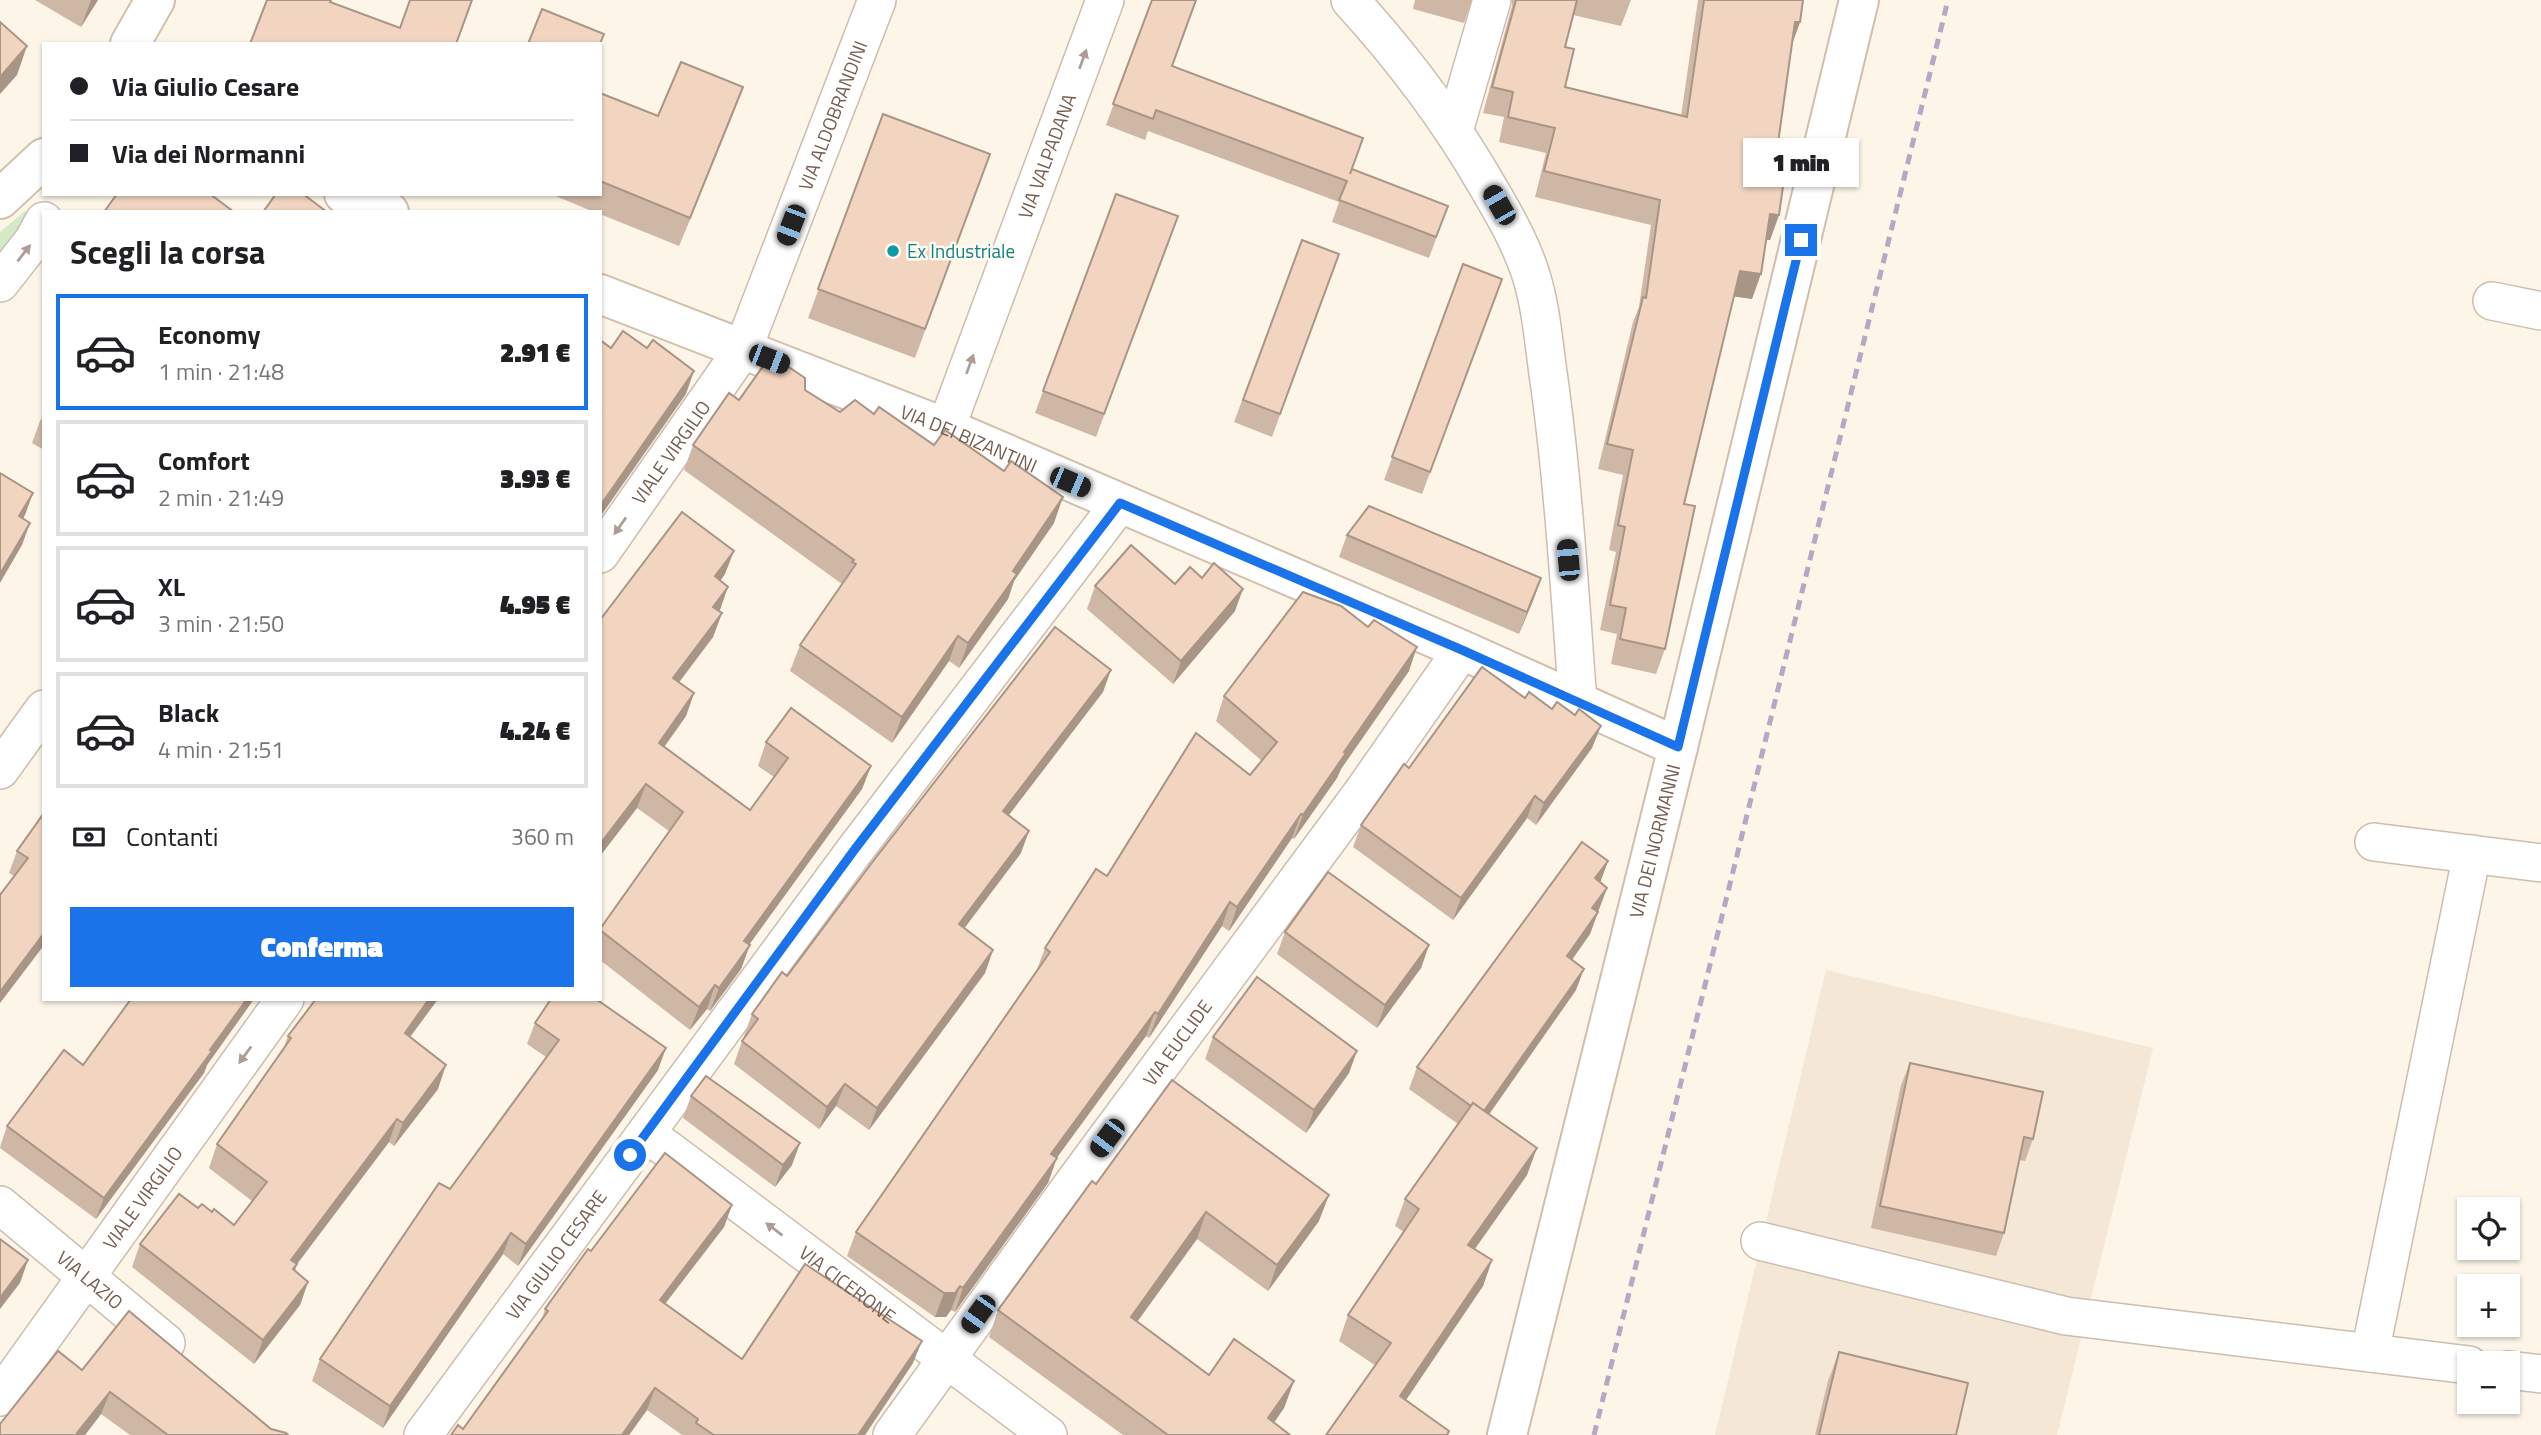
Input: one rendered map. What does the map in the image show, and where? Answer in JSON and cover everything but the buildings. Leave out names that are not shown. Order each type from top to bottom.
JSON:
[{"type":"street","points":[[131,42],[155,0]]},
{"type":"street","name":"VIA ALDOBRANDINI","points":[[743,349],[877,0]]},
{"type":"street","name":"VIA VALPADANA","points":[[946,428],[1105,0]]},
{"type":"street","points":[[1350,0],[1408,66],[1454,131],[1515,235],[1533,285],[1541,321],[1558,444],[1578,703]]},
{"type":"street","points":[[1454,131],[1492,0]]},
{"type":"street","name":"VIA DEI NORMANNI","points":[[1507,1435],[1678,747],[1859,0]]},
{"type":"street","points":[[0,199],[42,160]]},
{"type":"street","points":[[349,196],[384,210]]},
{"type":"street","points":[[0,283],[33,241],[42,225]]},
{"type":"street","name":"VIA DEI BIZANTINI","points":[[602,295],[946,428],[1462,650],[1678,747]]},
{"type":"street","points":[[2491,301],[2541,311]]},
{"type":"street","name":"VIALE VIRGILIO","points":[[602,551],[743,349]]},
{"type":"street","name":"VIA GIULIO CESARE","points":[[423,1435],[855,849],[1120,503]]},
{"type":"street","name":"VIA EUCLIDE","points":[[898,1433],[946,1358],[1362,793],[1462,650]]},
{"type":"street","points":[[0,770],[42,712]]},
{"type":"street","points":[[2374,842],[2541,863]]},
{"type":"street","points":[[2370,1353],[2472,854]]},
{"type":"street","name":"VIALE VIRGILIO","points":[[0,1396],[88,1278],[284,1001]]},
{"type":"street","name":"VIA CICERONE","points":[[646,1133],[1048,1435]]},
{"type":"street","name":"VIA LAZIO","points":[[0,1205],[192,1365]]},
{"type":"street","points":[[1760,1241],[2066,1316],[2457,1364]]},
{"type":"street","points":[[2520,1371],[2541,1374]]},
{"type":"shaded area","points":[[1826,970],[2153,1048],[2057,1435],[1715,1435]]},
{"type":"green space","points":[[25,211],[29,215],[0,253],[0,232]]},
{"type":"railway","points":[[1594,1435],[1948,0]]},
{"type":"place","name":"Ex Industriale","points":[[893,251]]},
{"type":"route","points":[[630,1155],[855,849],[1120,503],[1462,650],[1678,747],[1801,240]]}]
